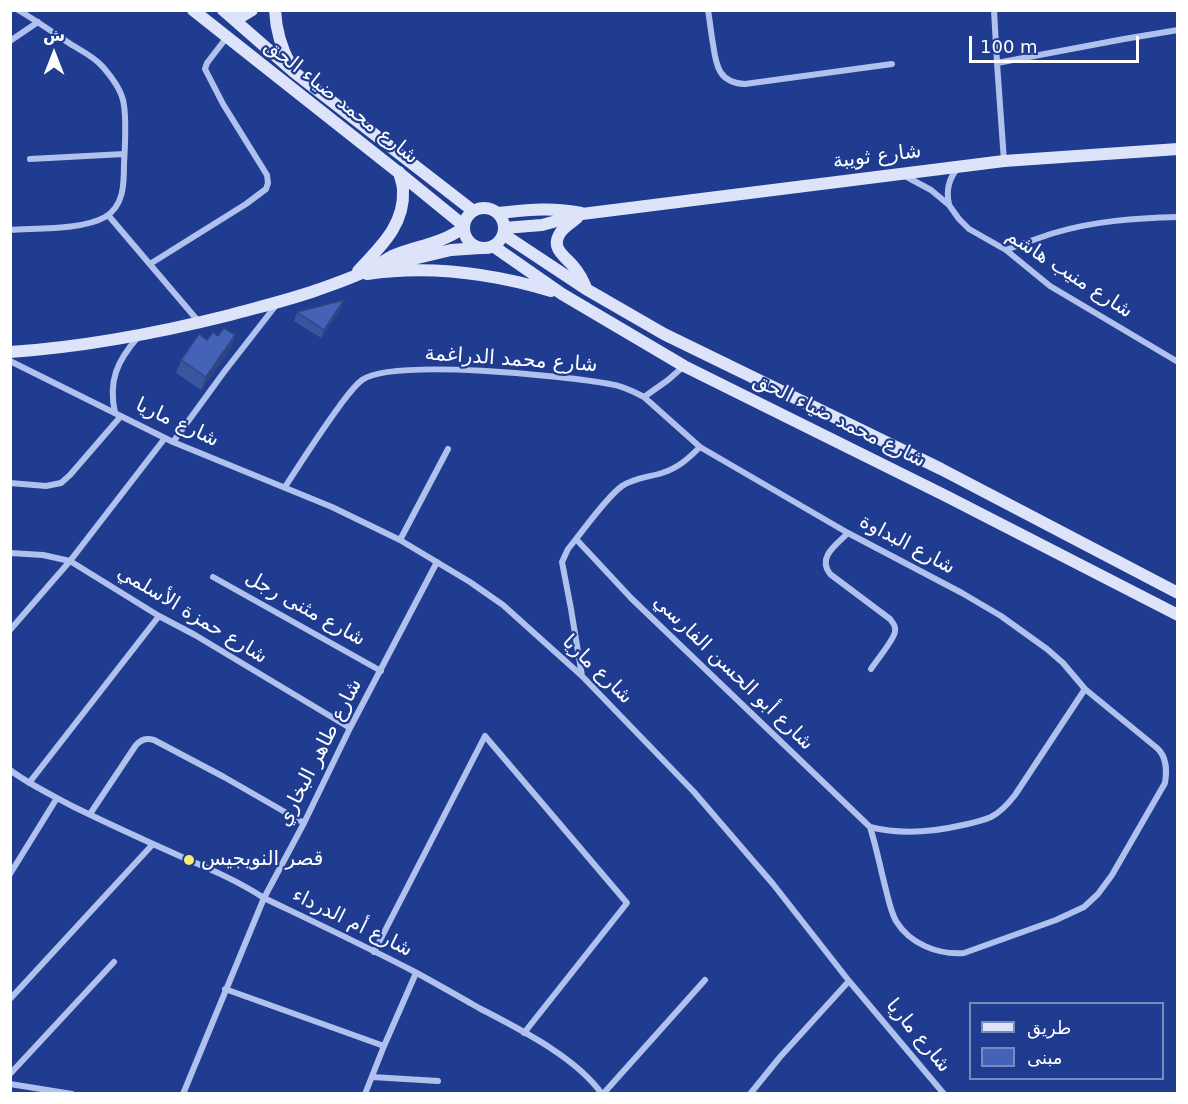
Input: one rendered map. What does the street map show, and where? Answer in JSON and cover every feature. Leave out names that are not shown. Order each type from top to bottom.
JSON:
[{"type":"main road","name":"شارع محمد ضياء الحق","points":[[193,10],[463,226]]},
{"type":"main road","points":[[228,14],[242,16],[252,10]]},
{"type":"main road","points":[[275,10],[280,42],[294,72]]},
{"type":"main road","name":"شارع محمد ضياء الحق","points":[[228,14],[294,72],[472,210]]},
{"type":"main road","name":"شارع ثويبة","points":[[504,231],[542,225],[582,214],[1004,160],[1178,149]]},
{"type":"main road","points":[[354,276],[385,243],[397,222],[403,188],[398,172],[407,160]]},
{"type":"main road","points":[[378,265],[390,265],[451,250],[487,247],[501,239],[504,223],[498,213],[483,207],[472,210],[463,226],[464,235],[470,243],[487,247]]},
{"type":"main road","name":"شارع ثويبة","points":[[498,213],[539,208],[582,214]]},
{"type":"main road","points":[[582,214],[562,231],[557,238],[557,243],[560,252],[579,273],[586,288]]},
{"type":"main road","points":[[10,352],[42,350],[139,335],[278,303],[354,276],[395,255],[444,239],[463,226]]},
{"type":"main road","name":"شارع محمد ضياء الحق","points":[[504,231],[586,288],[664,334],[941,469],[1178,592]]},
{"type":"main road","name":"شارع محمد ضياء الحق","points":[[487,247],[684,366],[946,496],[1178,615]]},
{"type":"main road","points":[[354,276],[391,271],[461,272],[529,284],[562,294]]},
{"type":"street","points":[[10,230],[78,225],[100,219],[108,215],[119,201],[124,180],[124,102],[115,83],[101,65],[18,10]]},
{"type":"street","points":[[708,10],[717,67],[723,76],[733,82],[745,84],[892,64]]},
{"type":"street","points":[[994,10],[1004,160]]},
{"type":"street","points":[[10,41],[38,22]]},
{"type":"street","points":[[997,63],[1178,30]]},
{"type":"street","points":[[150,264],[266,189],[267,175],[223,104],[206,69],[207,63],[227,37]]},
{"type":"street","points":[[30,159],[124,154]]},
{"type":"street","points":[[949,205],[950,180],[958,166]]},
{"type":"street","name":"شارع منيب هاشم","points":[[900,174],[931,190],[949,205],[969,229],[1006,250],[1050,286],[1178,362]]},
{"type":"street","points":[[108,215],[199,323]]},
{"type":"street","points":[[1006,250],[1053,233],[1089,224],[1155,217],[1178,217]]},
{"type":"street","points":[[172,442],[278,303]]},
{"type":"street","name":"شارع ماريا","points":[[118,414],[112,390],[117,369],[126,351],[139,335]]},
{"type":"street","name":"شارع ماريا","points":[[10,361],[172,442],[332,507],[400,540],[470,582],[503,605],[582,676],[694,792],[773,884],[849,981],[944,1094]]},
{"type":"street","points":[[582,676],[563,557],[567,549],[622,486],[676,467],[685,462],[700,447],[644,397],[684,366]]},
{"type":"street","name":"شارع محمد الدراغمة","points":[[285,487],[324,426],[351,392],[362,380],[376,374],[411,369],[544,375],[610,384],[623,387],[644,397]]},
{"type":"street","points":[[10,483],[46,486],[61,483],[70,475],[118,414]]},
{"type":"street","points":[[10,630],[70,561],[165,438]]},
{"type":"street","name":"شارع البداوة","points":[[700,447],[848,533],[962,593],[1000,616],[1047,649],[1063,663],[1085,689],[1162,752],[1165,759],[1167,771],[1165,783],[1112,875],[1084,908],[964,952],[932,949],[918,943],[896,922],[870,827]]},
{"type":"street","points":[[400,540],[448,449]]},
{"type":"street","points":[[848,533],[826,556],[826,569],[895,625],[896,631],[893,637],[871,669]]},
{"type":"street","name":"شارع أبو الحسن الفارسي","points":[[576,539],[630,598],[870,827]]},
{"type":"street","name":"شارع حمزة الأسلمي","points":[[10,553],[43,555],[70,561],[350,728]]},
{"type":"street","name":"شارع طاهر البخاري","points":[[183,1094],[264,898],[437,562]]},
{"type":"street","name":"شارع مثنى رجل","points":[[213,577],[381,671]]},
{"type":"street","points":[[29,783],[159,616]]},
{"type":"street","points":[[870,827],[898,832],[940,830],[992,817],[1016,795],[1085,689]]},
{"type":"street","points":[[374,952],[485,736],[627,903],[524,1033]]},
{"type":"street","points":[[90,814],[136,745],[148,738],[224,777],[304,823]]},
{"type":"street","name":"شارع أم الدرداء","points":[[10,770],[57,798],[248,887],[264,898],[416,973],[552,1050],[578,1068],[602,1094]]},
{"type":"street","points":[[10,874],[57,798]]},
{"type":"street","points":[[10,999],[153,844]]},
{"type":"street","points":[[10,1074],[114,962]]},
{"type":"street","points":[[365,1094],[416,973]]},
{"type":"street","points":[[602,1094],[705,980]]},
{"type":"street","points":[[750,1094],[780,1057],[849,981]]},
{"type":"street","points":[[225,989],[384,1046]]},
{"type":"street","points":[[372,1077],[438,1081]]},
{"type":"street","points":[[10,1084],[72,1094]]},
{"type":"building","points":[[344,300],[324,330],[297,312]]},
{"type":"building","points":[[224,328],[235,335],[206,377],[181,360],[199,334],[207,340],[213,332],[218,336]]},
{"type":"place","name":"قصر النويجيس","points":[[189,860]]}]
